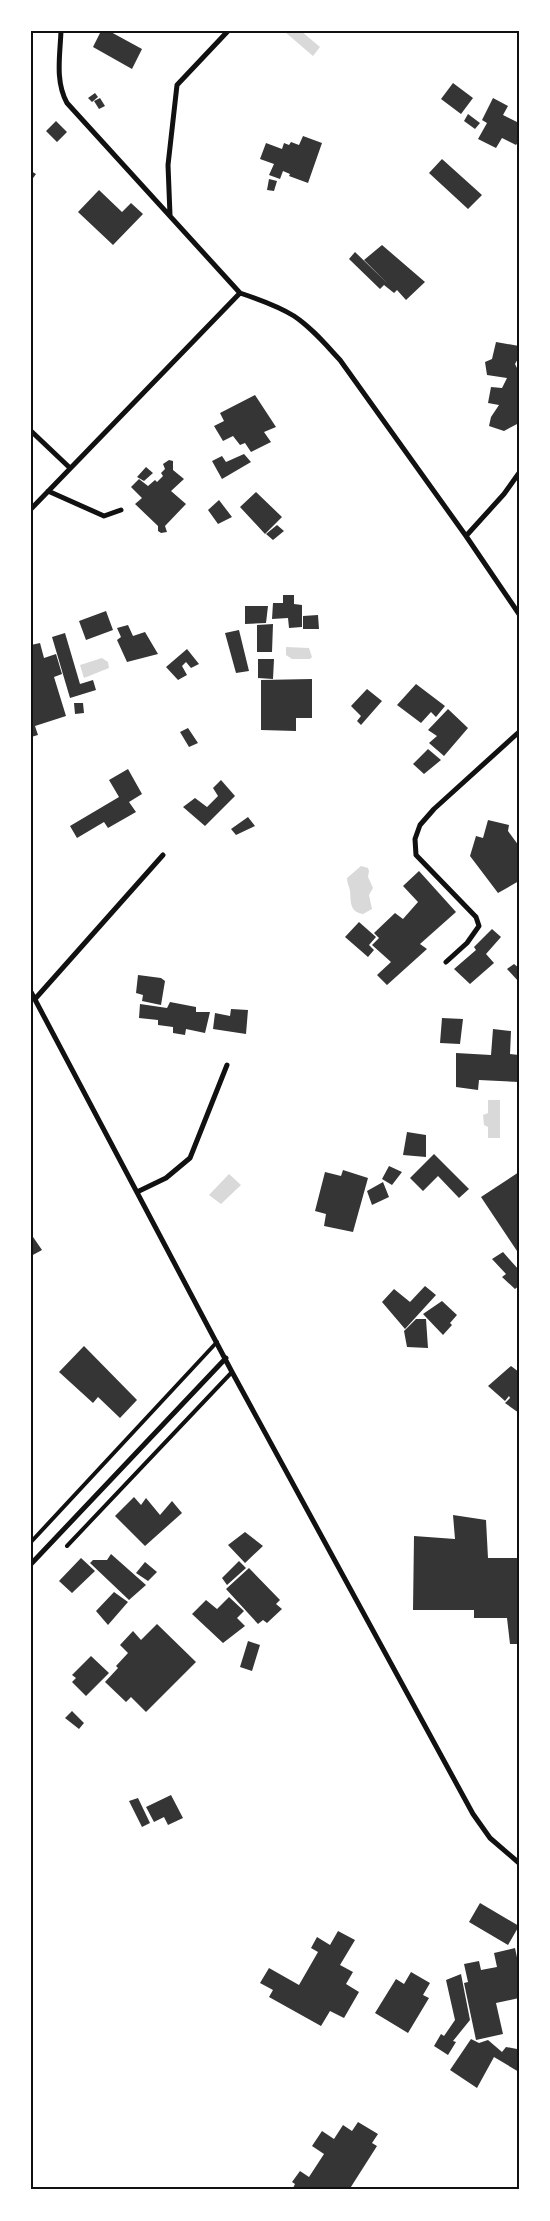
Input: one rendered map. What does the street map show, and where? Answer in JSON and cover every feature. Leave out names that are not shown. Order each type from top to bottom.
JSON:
[{"type":"street","points":[[61,31],[59,81],[67,103],[240,293],[265,302],[294,316],[318,336],[340,360],[466,536],[519,614]]},
{"type":"street","points":[[170,216],[168,165],[177,85],[228,31]]},
{"type":"street","points":[[31,509],[240,293]]},
{"type":"street","points":[[31,431],[70,468]]},
{"type":"street","points":[[466,536],[504,494],[519,473]]},
{"type":"street","points":[[48,491],[104,516],[121,510]]},
{"type":"street","points":[[446,962],[467,942],[479,926],[476,916],[416,855],[415,839],[420,825],[434,809],[519,732]]},
{"type":"street","points":[[35,999],[163,854]]},
{"type":"street","points":[[31,992],[232,1372],[473,1814],[490,1838],[519,1863]]},
{"type":"street","points":[[137,1192],[166,1178],[190,1158],[227,1066]]},
{"type":"street","points":[[31,1564],[226,1358]]},
{"type":"lane","points":[[31,1542],[217,1342]]},
{"type":"lane","points":[[67,1546],[232,1372]]},
{"type":"shaded area","points":[[301,31],[320,47],[313,56],[285,32]]},
{"type":"shaded area","points":[[286,647],[309,648],[312,657],[310,659],[292,659],[286,655]]},
{"type":"shaded area","points":[[102,658],[108,662],[109,668],[84,678],[80,665]]},
{"type":"shaded area","points":[[361,866],[368,868],[368,877],[373,888],[369,895],[372,909],[363,914],[355,911],[352,906],[347,878]]},
{"type":"shaded area","points":[[488,1100],[500,1100],[500,1138],[488,1138],[488,1127],[484,1125],[483,1115],[488,1113]]},
{"type":"shaded area","points":[[229,1174],[241,1185],[221,1204],[209,1195]]},
{"type":"building","points":[[101,31],[109,31],[142,49],[132,69],[93,47]]},
{"type":"building","points":[[453,83],[473,98],[461,114],[441,99]]},
{"type":"building","points":[[95,93],[98,97],[92,102],[88,98]]},
{"type":"building","points":[[100,98],[105,106],[99,109],[94,101]]},
{"type":"building","points":[[493,98],[508,106],[503,115],[519,123],[519,141],[516,145],[502,138],[496,148],[478,139],[487,123],[482,120]]},
{"type":"building","points":[[468,114],[480,123],[475,129],[464,121]]},
{"type":"building","points":[[56,121],[67,132],[57,142],[46,131]]},
{"type":"building","points":[[303,136],[322,143],[308,183],[289,176],[290,174],[283,171],[280,179],[269,175],[274,164],[260,159],[266,143],[282,149],[284,143],[289,145],[291,142],[299,145]]},
{"type":"building","points":[[442,159],[482,195],[468,209],[429,173]]},
{"type":"building","points":[[31,171],[36,174],[31,181]]},
{"type":"building","points":[[269,179],[277,181],[274,191],[267,190]]},
{"type":"building","points":[[99,190],[122,212],[131,203],[143,214],[113,245],[78,212]]},
{"type":"building","points":[[382,245],[425,282],[406,300],[397,290],[394,293],[384,285],[380,289],[349,259],[355,252],[387,283],[364,260]]},
{"type":"building","points":[[496,342],[519,346],[519,357],[515,364],[519,372],[519,423],[504,431],[489,426],[491,417],[499,405],[488,403],[491,387],[502,388],[507,378],[487,375],[485,362],[492,359]]},
{"type":"building","points":[[255,395],[276,427],[264,432],[271,442],[251,452],[245,443],[240,445],[233,436],[223,441],[214,426],[224,421],[220,413]]},
{"type":"building","points":[[244,454],[251,462],[222,479],[212,461],[222,456],[226,462]]},
{"type":"building","points":[[169,460],[173,461],[173,470],[184,479],[171,491],[186,504],[165,526],[167,532],[161,533],[158,531],[158,526],[135,504],[142,498],[131,487],[139,479],[148,486],[155,480],[157,482],[163,476],[161,473],[165,469],[163,464]]},
{"type":"building","points":[[146,467],[153,473],[144,481],[137,477]]},
{"type":"building","points":[[256,492],[282,517],[265,534],[240,507]]},
{"type":"building","points":[[219,500],[232,517],[218,524],[208,510]]},
{"type":"building","points":[[277,525],[284,531],[273,540],[266,534]]},
{"type":"building","points":[[283,595],[294,595],[294,604],[302,605],[302,627],[289,628],[288,618],[272,619],[273,603],[283,603]]},
{"type":"building","points":[[245,606],[268,606],[266,623],[245,624]]},
{"type":"building","points":[[106,611],[113,630],[86,640],[79,621]]},
{"type":"building","points":[[318,615],[319,629],[303,629],[303,616]]},
{"type":"building","points":[[273,624],[272,652],[257,652],[257,625]]},
{"type":"building","points":[[128,625],[133,636],[145,632],[158,654],[127,662],[117,640],[121,637],[117,628]]},
{"type":"building","points":[[239,630],[249,671],[236,673],[225,633]]},
{"type":"building","points":[[65,633],[80,684],[93,680],[96,690],[70,698],[52,637]]},
{"type":"building","points":[[40,643],[44,658],[56,654],[62,674],[54,677],[66,716],[35,726],[38,735],[31,737],[31,645]]},
{"type":"building","points":[[187,649],[199,664],[191,668],[186,662],[182,666],[187,675],[178,680],[166,667]]},
{"type":"building","points":[[258,659],[274,659],[273,679],[258,678]]},
{"type":"building","points":[[312,679],[312,718],[296,718],[296,731],[261,730],[261,680]]},
{"type":"building","points":[[416,684],[445,706],[436,717],[431,712],[421,723],[397,705]]},
{"type":"building","points":[[367,689],[382,701],[361,725],[357,721],[361,716],[351,706]]},
{"type":"building","points":[[74,703],[83,703],[84,713],[75,714]]},
{"type":"building","points":[[448,709],[468,728],[444,756],[429,743],[437,736],[428,730]]},
{"type":"building","points":[[188,728],[198,743],[189,747],[180,732]]},
{"type":"building","points":[[428,749],[441,760],[424,774],[413,764]]},
{"type":"building","points":[[128,769],[142,794],[129,802],[136,812],[108,828],[104,822],[77,838],[70,826],[119,797],[109,780]]},
{"type":"building","points":[[221,780],[235,796],[205,826],[183,807],[195,798],[207,807],[218,796],[213,788]]},
{"type":"building","points":[[248,817],[255,826],[236,835],[231,829]]},
{"type":"building","points":[[488,820],[509,825],[508,831],[519,846],[519,881],[498,893],[470,856],[476,836],[483,838]]},
{"type":"building","points":[[419,871],[456,912],[420,944],[427,949],[387,985],[377,975],[391,962],[372,945],[379,938],[374,933],[395,913],[403,919],[418,902],[403,886]]},
{"type":"building","points":[[359,922],[376,937],[369,945],[374,950],[368,957],[345,937]]},
{"type":"building","points":[[492,929],[501,937],[486,954],[494,963],[470,984],[454,969],[476,950],[474,947]]},
{"type":"building","points":[[514,964],[519,968],[519,982],[507,969]]},
{"type":"building","points":[[138,975],[161,978],[165,981],[161,1005],[142,1001],[143,995],[136,993]]},
{"type":"building","points":[[170,1002],[196,1007],[196,1012],[210,1012],[205,1033],[186,1029],[185,1035],[173,1033],[173,1027],[158,1025],[158,1020],[139,1018],[140,1004],[167,1008]]},
{"type":"building","points":[[231,1009],[248,1010],[246,1034],[213,1029],[215,1013],[230,1016]]},
{"type":"building","points":[[442,1018],[463,1019],[460,1044],[440,1043]]},
{"type":"building","points":[[493,1029],[511,1031],[510,1054],[519,1055],[519,1082],[479,1080],[478,1090],[456,1087],[456,1053],[491,1055]]},
{"type":"building","points":[[407,1132],[426,1135],[426,1157],[403,1155]]},
{"type":"building","points":[[434,1154],[469,1189],[459,1198],[438,1176],[423,1191],[410,1178]]},
{"type":"building","points":[[389,1166],[402,1172],[392,1185],[382,1179]]},
{"type":"building","points":[[343,1170],[368,1178],[353,1232],[324,1226],[326,1214],[315,1211],[325,1172],[341,1176]]},
{"type":"building","points":[[519,1172],[519,1254],[481,1197]]},
{"type":"building","points":[[383,1182],[389,1197],[372,1205],[367,1191]]},
{"type":"building","points":[[31,1234],[42,1250],[31,1256]]},
{"type":"building","points":[[503,1252],[519,1270],[519,1286],[515,1289],[502,1277],[506,1274],[492,1259]]},
{"type":"building","points":[[425,1286],[436,1295],[405,1329],[382,1302],[394,1289],[410,1302]]},
{"type":"building","points":[[442,1301],[457,1315],[450,1323],[452,1325],[443,1335],[423,1314]]},
{"type":"building","points":[[416,1319],[426,1319],[428,1348],[407,1347],[404,1331]]},
{"type":"building","points":[[84,1346],[137,1400],[120,1418],[98,1397],[93,1403],[59,1372]]},
{"type":"building","points":[[511,1366],[519,1372],[519,1413],[505,1403],[510,1398],[509,1396],[505,1401],[488,1386]]},
{"type":"building","points":[[134,1497],[141,1505],[146,1498],[160,1515],[172,1501],[182,1513],[145,1546],[115,1516]]},
{"type":"building","points":[[453,1515],[486,1520],[488,1558],[519,1558],[519,1644],[510,1644],[507,1618],[474,1618],[474,1610],[413,1610],[414,1536],[455,1539]]},
{"type":"building","points":[[245,1532],[263,1546],[245,1563],[228,1545]]},
{"type":"building","points":[[111,1554],[146,1585],[129,1600],[90,1563],[93,1560],[107,1560]]},
{"type":"building","points":[[81,1558],[95,1571],[72,1593],[59,1581]]},
{"type":"building","points":[[239,1561],[246,1568],[227,1585],[222,1578]]},
{"type":"building","points":[[145,1562],[157,1572],[148,1581],[136,1573]]},
{"type":"building","points":[[249,1568],[280,1600],[276,1604],[282,1609],[267,1623],[263,1620],[258,1624],[226,1589]]},
{"type":"building","points":[[114,1592],[128,1602],[108,1625],[96,1611]]},
{"type":"building","points":[[229,1597],[244,1611],[237,1618],[245,1626],[223,1643],[192,1614],[206,1600],[217,1609]]},
{"type":"building","points":[[157,1624],[196,1662],[146,1712],[131,1697],[126,1702],[105,1682],[128,1653],[120,1645],[133,1631],[141,1640]]},
{"type":"building","points":[[248,1641],[260,1645],[252,1671],[240,1667]]},
{"type":"building","points":[[91,1656],[109,1673],[86,1696],[72,1682],[76,1678],[72,1675]]},
{"type":"building","points":[[72,1711],[84,1723],[79,1729],[65,1718]]},
{"type":"building","points":[[171,1795],[183,1818],[168,1825],[164,1817],[154,1822],[146,1807]]},
{"type":"building","points":[[138,1798],[150,1823],[142,1827],[129,1801]]},
{"type":"building","points":[[480,1903],[519,1926],[508,1945],[469,1922]]},
{"type":"building","points":[[338,1931],[355,1940],[340,1965],[353,1972],[346,1984],[359,1992],[344,2018],[330,2011],[321,2026],[269,1997],[273,1990],[260,1983],[269,1968],[299,1985],[318,1952],[311,1948],[317,1937],[330,1945]]},
{"type":"building","points":[[515,1948],[519,1967],[519,1998],[496,2003],[503,2034],[476,2040],[464,1983],[468,1982],[464,1964],[479,1961],[481,1970],[497,1967],[494,1953]]},
{"type":"building","points":[[411,1972],[430,1983],[423,1995],[429,1998],[408,2033],[375,2013],[396,1979],[404,1984]]},
{"type":"building","points":[[461,1974],[470,2020],[453,2041],[456,2042],[448,2055],[434,2046],[441,2034],[444,2036],[455,2020],[446,1980]]},
{"type":"building","points":[[471,2039],[479,2043],[488,2040],[502,2052],[506,2047],[517,2049],[519,2051],[519,2072],[494,2057],[477,2088],[450,2070]]},
{"type":"building","points":[[358,2122],[378,2134],[372,2143],[377,2146],[349,2190],[292,2190],[295,2184],[292,2182],[300,2171],[309,2177],[324,2154],[312,2146],[322,2131],[334,2139],[343,2125],[352,2131]]}]
